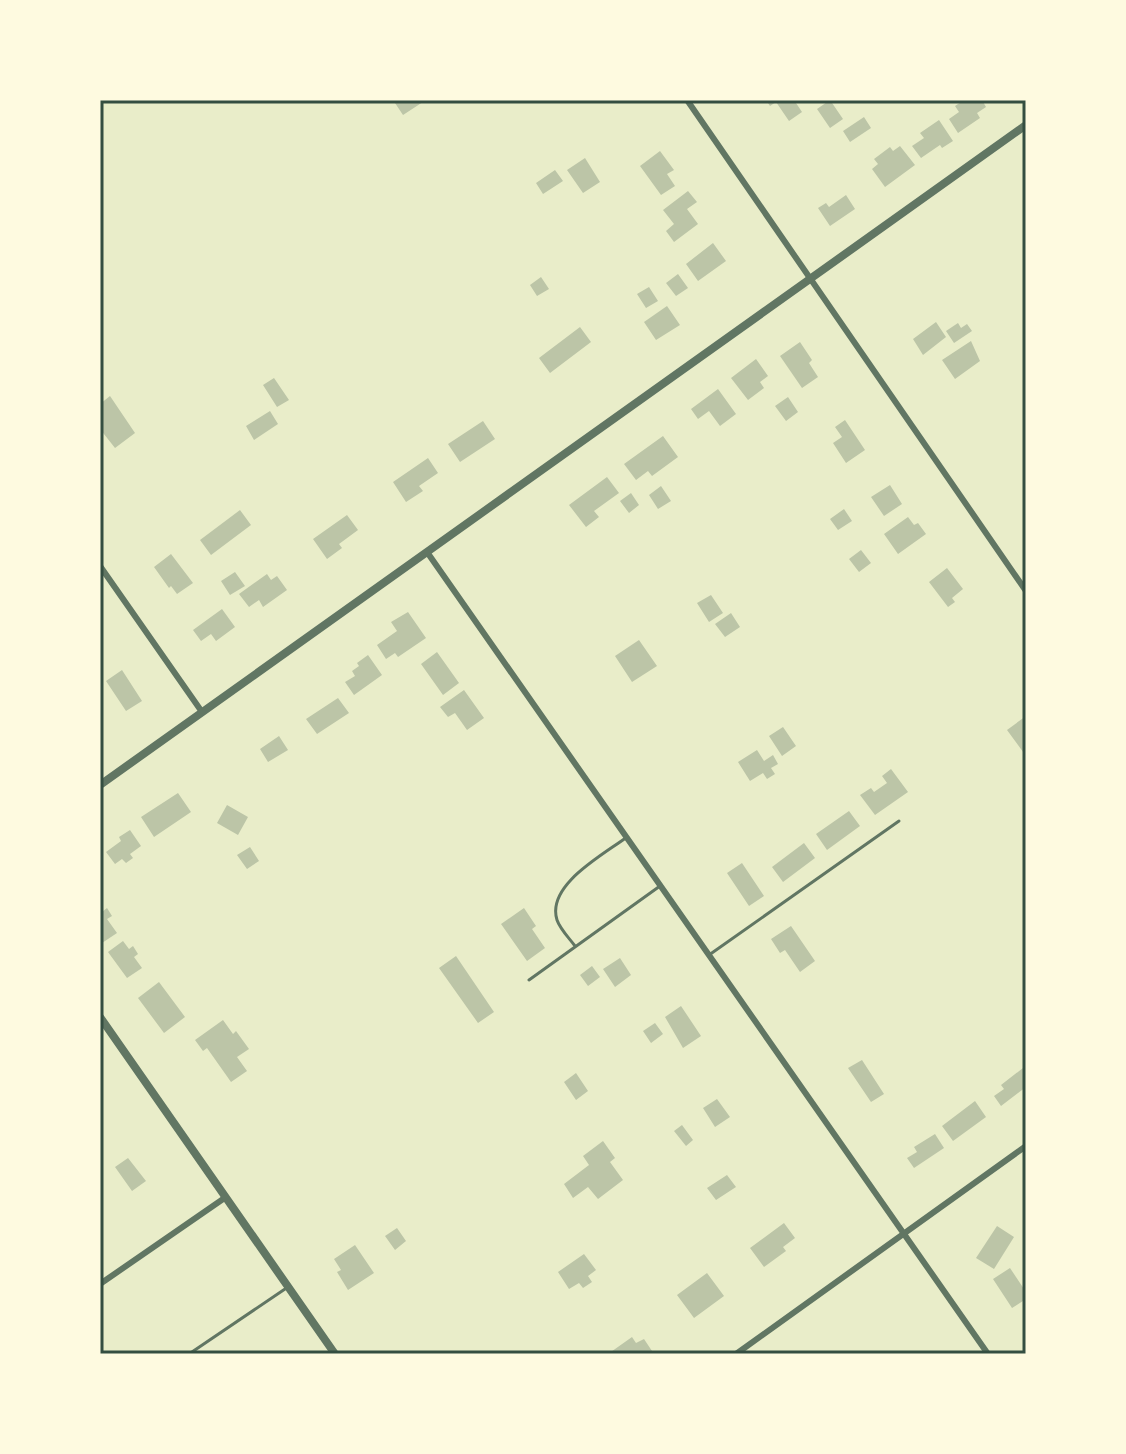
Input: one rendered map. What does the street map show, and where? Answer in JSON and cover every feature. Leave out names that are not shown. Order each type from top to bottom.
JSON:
[{"type":"street","points":[[687,100],[1026,591]]},
{"type":"street","points":[[100,785],[1026,125]]},
{"type":"street","points":[[427,552],[988,1354]]},
{"type":"street","points":[[100,566],[202,712]]},
{"type":"street","points":[[100,1017],[335,1354]]},
{"type":"street","points":[[736,1354],[1026,1146]]},
{"type":"street","points":[[100,1284],[226,1197]]},
{"type":"lane","points":[[709,955],[899,821]]},
{"type":"lane","points":[[575,947],[557,921],[555,903],[564,885],[627,837]]},
{"type":"lane","points":[[529,980],[660,886]]},
{"type":"lane","points":[[189,1354],[288,1287]]},
{"type":"building","points":[[393,100],[426,100],[403,115]]},
{"type":"building","points":[[766,100],[794,100],[802,112],[789,121],[776,102],[770,106]]},
{"type":"building","points":[[830,100],[843,119],[830,128],[817,109]]},
{"type":"building","points":[[964,100],[982,100],[986,107],[977,113],[980,118],[958,133],[949,119],[959,112],[955,106]]},
{"type":"building","points":[[864,117],[871,128],[850,142],[843,131]]},
{"type":"building","points":[[939,120],[953,141],[942,148],[940,145],[921,158],[912,146],[924,138],[920,133]]},
{"type":"building","points":[[900,146],[915,165],[885,187],[872,169],[878,164],[874,159],[890,147],[893,151]]},
{"type":"building","points":[[660,151],[674,170],[667,174],[675,186],[661,195],[640,166]]},
{"type":"building","points":[[585,158],[600,182],[583,193],[567,170]]},
{"type":"building","points":[[555,170],[563,181],[543,194],[536,183]]},
{"type":"building","points":[[688,191],[697,202],[687,209],[698,224],[674,242],[666,231],[674,224],[663,210]]},
{"type":"building","points":[[846,195],[855,209],[830,226],[818,208],[826,203],[829,207]]},
{"type":"building","points":[[713,243],[726,261],[698,281],[686,264]]},
{"type":"building","points":[[678,274],[688,288],[676,296],[666,283]]},
{"type":"building","points":[[541,277],[549,289],[537,296],[530,285]]},
{"type":"building","points":[[649,287],[658,301],[646,308],[637,294]]},
{"type":"building","points":[[667,306],[680,325],[656,340],[644,322]]},
{"type":"building","points":[[936,322],[946,337],[923,355],[913,339]]},
{"type":"building","points":[[958,323],[961,328],[967,324],[972,331],[954,343],[946,331]]},
{"type":"building","points":[[580,327],[591,342],[550,373],[539,358]]},
{"type":"building","points":[[971,341],[980,361],[955,379],[942,360]]},
{"type":"building","points":[[800,342],[812,360],[809,363],[818,377],[802,388],[780,356]]},
{"type":"building","points":[[756,359],[768,376],[760,382],[764,388],[748,400],[731,378]]},
{"type":"building","points":[[274,378],[289,400],[277,407],[263,385]]},
{"type":"building","points":[[718,389],[736,414],[720,426],[709,411],[698,419],[691,409]]},
{"type":"building","points":[[110,396],[135,433],[115,448],[100,429],[100,404]]},
{"type":"building","points":[[788,397],[798,412],[786,421],[775,406]]},
{"type":"building","points":[[270,411],[278,424],[254,440],[246,426]]},
{"type":"building","points":[[845,420],[865,450],[846,463],[833,443],[842,437],[835,427]]},
{"type":"building","points":[[483,421],[495,439],[460,462],[448,444]]},
{"type":"building","points":[[663,436],[678,457],[652,476],[648,471],[636,480],[624,464]]},
{"type":"building","points":[[428,458],[438,473],[419,486],[423,491],[406,502],[393,482]]},
{"type":"building","points":[[607,477],[619,493],[594,511],[599,517],[586,527],[569,505]]},
{"type":"building","points":[[890,485],[902,504],[884,516],[871,497]]},
{"type":"building","points":[[661,486],[671,501],[658,509],[649,495]]},
{"type":"building","points":[[631,493],[639,505],[629,513],[620,501]]},
{"type":"building","points":[[844,509],[852,521],[838,530],[830,519]]},
{"type":"building","points":[[240,510],[251,525],[211,555],[200,540]]},
{"type":"building","points":[[347,515],[358,530],[339,544],[342,548],[327,559],[313,539]]},
{"type":"building","points":[[908,517],[914,525],[918,523],[926,534],[898,554],[884,534]]},
{"type":"building","points":[[861,550],[871,563],[859,572],[849,559]]},
{"type":"building","points":[[171,554],[193,583],[177,594],[154,567]]},
{"type":"building","points":[[947,568],[963,589],[952,598],[955,602],[948,607],[929,582]]},
{"type":"building","points":[[235,572],[245,586],[230,595],[221,581]]},
{"type":"building","points":[[267,574],[271,580],[277,576],[287,590],[263,607],[259,600],[249,607],[239,594]]},
{"type":"building","points":[[711,595],[723,613],[709,622],[697,603]]},
{"type":"building","points":[[222,609],[235,627],[216,641],[211,634],[201,641],[193,630]]},
{"type":"building","points":[[408,612],[426,638],[398,657],[395,653],[386,659],[377,645],[397,631],[391,622]]},
{"type":"building","points":[[731,613],[740,627],[725,637],[715,624]]},
{"type":"building","points":[[639,640],[657,666],[632,682],[615,656]]},
{"type":"building","points":[[437,652],[459,683],[443,695],[421,664]]},
{"type":"building","points":[[368,655],[382,675],[354,695],[345,682],[355,676],[352,671]]},
{"type":"building","points":[[122,670],[142,701],[126,711],[106,681]]},
{"type":"building","points":[[464,690],[484,718],[467,730],[455,713],[448,717],[440,707]]},
{"type":"building","points":[[338,698],[349,713],[317,734],[306,719]]},
{"type":"building","points":[[1026,716],[1026,756],[1007,730]]},
{"type":"building","points":[[783,727],[796,746],[782,756],[769,736]]},
{"type":"building","points":[[279,736],[288,750],[268,762],[260,749]]},
{"type":"building","points":[[757,750],[764,761],[773,755],[778,764],[771,768],[775,774],[767,779],[763,773],[750,781],[738,762]]},
{"type":"building","points":[[891,769],[908,792],[875,815],[860,795],[871,788],[874,792],[887,783],[882,776]]},
{"type":"building","points":[[178,793],[191,812],[154,837],[141,817]]},
{"type":"building","points":[[227,805],[248,817],[238,835],[217,823]]},
{"type":"building","points":[[849,811],[860,826],[827,850],[816,834]]},
{"type":"building","points":[[130,830],[141,846],[130,854],[133,858],[126,863],[122,859],[115,864],[106,852]]},
{"type":"building","points":[[804,843],[815,858],[783,882],[772,867]]},
{"type":"building","points":[[250,847],[259,861],[247,869],[237,855]]},
{"type":"building","points":[[742,863],[764,896],[749,906],[727,873]]},
{"type":"building","points":[[107,908],[112,916],[107,919],[117,933],[102,943],[100,909],[102,912]]},
{"type":"building","points":[[524,908],[536,926],[532,929],[545,948],[527,961],[501,924]]},
{"type":"building","points":[[791,926],[815,961],[800,972],[785,950],[780,953],[771,939]]},
{"type":"building","points":[[123,941],[129,949],[133,946],[138,954],[134,957],[142,968],[127,978],[108,952]]},
{"type":"building","points":[[456,956],[494,1012],[478,1023],[439,968]]},
{"type":"building","points":[[620,958],[631,975],[615,987],[603,969]]},
{"type":"building","points":[[592,966],[600,977],[588,986],[580,975]]},
{"type":"building","points":[[159,982],[185,1017],[164,1033],[138,998]]},
{"type":"building","points":[[681,1006],[701,1036],[683,1048],[665,1017]]},
{"type":"building","points":[[223,1020],[249,1049],[237,1057],[247,1071],[231,1082],[207,1048],[203,1051],[195,1040]]},
{"type":"building","points":[[655,1023],[663,1034],[651,1043],[643,1031]]},
{"type":"building","points":[[862,1060],[884,1094],[871,1102],[848,1068]]},
{"type":"building","points":[[1023,1068],[1026,1087],[1001,1106],[994,1096],[1004,1089],[1001,1085]]},
{"type":"building","points":[[576,1073],[588,1091],[576,1100],[564,1082]]},
{"type":"building","points":[[717,1099],[730,1117],[715,1127],[703,1108]]},
{"type":"building","points":[[975,1101],[986,1117],[953,1141],[942,1126]]},
{"type":"building","points":[[682,1125],[693,1140],[686,1146],[674,1131]]},
{"type":"building","points":[[935,1134],[944,1148],[914,1168],[907,1158],[917,1152],[914,1147]]},
{"type":"building","points":[[603,1141],[615,1158],[610,1162],[623,1180],[598,1199],[588,1187],[573,1198],[564,1184],[589,1165],[583,1156]]},
{"type":"building","points":[[128,1158],[146,1181],[132,1191],[115,1167]]},
{"type":"building","points":[[727,1175],[736,1187],[716,1200],[707,1188]]},
{"type":"building","points":[[784,1223],[795,1238],[783,1247],[786,1251],[764,1267],[750,1248]]},
{"type":"building","points":[[997,1226],[1014,1237],[994,1269],[976,1258]]},
{"type":"building","points":[[397,1228],[406,1241],[395,1250],[385,1236]]},
{"type":"building","points":[[355,1245],[374,1273],[348,1290],[337,1272],[341,1270],[334,1259]]},
{"type":"building","points":[[584,1254],[596,1270],[588,1276],[592,1282],[583,1288],[579,1283],[569,1289],[558,1272]]},
{"type":"building","points":[[1010,1268],[1026,1292],[1026,1299],[1012,1308],[993,1279]]},
{"type":"building","points":[[707,1273],[724,1296],[694,1318],[677,1295]]},
{"type":"building","points":[[632,1337],[636,1343],[644,1339],[654,1354],[608,1354]]}]
